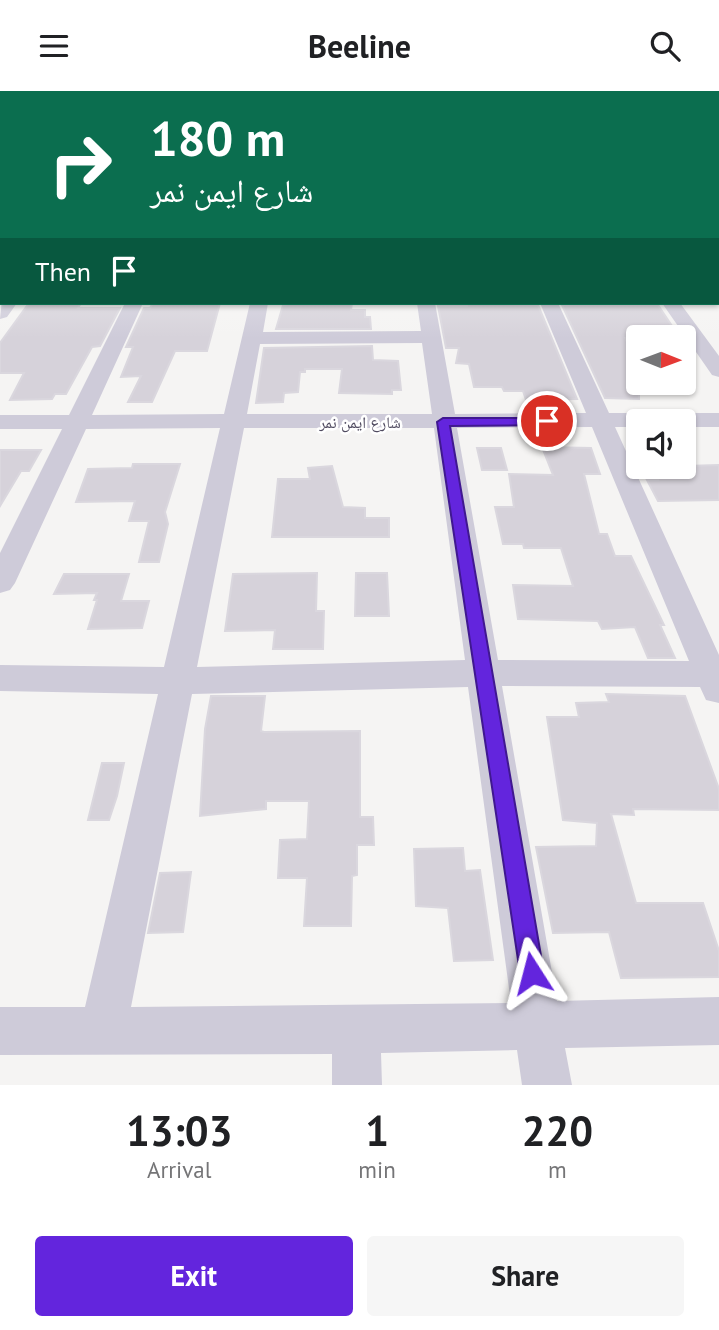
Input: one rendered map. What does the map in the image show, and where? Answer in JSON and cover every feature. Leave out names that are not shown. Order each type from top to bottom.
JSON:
[{"type":"street","points":[[0,583],[133,305]]},
{"type":"street","points":[[103,1031],[259,305]]},
{"type":"street","points":[[426,305],[548,1085]]},
{"type":"street","points":[[0,678],[178,681],[485,673],[716,680],[598,421],[550,305]]},
{"type":"street","points":[[672,305],[719,371]]},
{"type":"street","points":[[252,338],[431,337]]},
{"type":"street","name":"شارع ايمن نمر","points":[[0,422],[719,420]]},
{"type":"street","points":[[0,1031],[356,1030],[719,1021]]},
{"type":"street","points":[[356,1030],[357,1085]]},
{"type":"building","points":[[28,305],[120,308],[100,346],[92,347],[66,394],[55,394],[52,399],[10,400],[24,373],[0,373],[0,343]]},
{"type":"building","points":[[152,305],[219,305],[207,351],[175,351],[152,402],[128,402],[141,376],[121,377],[133,347],[126,347],[144,308],[150,308]]},
{"type":"building","points":[[283,305],[352,305],[351,310],[365,310],[365,317],[370,317],[371,329],[276,329]]},
{"type":"building","points":[[538,305],[577,399],[526,400],[523,391],[504,391],[502,387],[474,387],[469,364],[456,363],[459,348],[446,348],[438,306]]},
{"type":"building","points":[[562,305],[658,305],[671,325],[626,325],[626,395],[639,395],[639,399],[605,398]]},
{"type":"building","points":[[372,346],[373,360],[398,361],[401,390],[392,390],[392,394],[339,393],[342,369],[305,369],[305,372],[300,372],[298,392],[284,393],[283,402],[256,403],[264,348]]},
{"type":"building","points":[[542,447],[591,448],[600,474],[584,474],[599,534],[607,534],[615,556],[631,556],[664,625],[660,625],[675,658],[648,658],[635,627],[602,629],[598,621],[518,619],[513,585],[573,586],[561,548],[524,548],[523,544],[503,544],[495,507],[514,507],[509,474],[553,475]]},
{"type":"building","points":[[477,448],[501,448],[507,470],[482,470]]},
{"type":"building","points":[[0,450],[41,450],[29,471],[21,471],[0,506]]},
{"type":"building","points":[[133,464],[180,464],[165,512],[168,524],[159,562],[139,562],[149,521],[129,521],[135,501],[76,502],[88,469],[132,468]]},
{"type":"building","points":[[719,465],[719,500],[658,501],[647,480],[696,479],[696,466]]},
{"type":"building","points":[[332,466],[343,507],[365,508],[365,518],[389,518],[389,537],[272,537],[278,479],[310,479],[308,468]]},
{"type":"building","points":[[317,573],[316,611],[324,611],[323,649],[273,649],[275,630],[225,631],[233,574]]},
{"type":"building","points":[[356,573],[387,573],[389,616],[355,616]]},
{"type":"building","points":[[64,574],[129,574],[121,601],[149,601],[142,628],[88,629],[97,593],[54,594]]},
{"type":"building","points":[[606,694],[685,696],[719,789],[719,810],[633,809],[634,815],[611,814],[636,903],[703,903],[719,951],[719,977],[621,978],[609,932],[553,933],[536,847],[596,846],[597,823],[563,820],[547,717],[579,717],[576,703],[609,702]]},
{"type":"building","points":[[211,696],[265,696],[261,731],[264,732],[360,731],[360,817],[373,817],[374,845],[357,845],[357,875],[352,876],[351,926],[304,926],[307,878],[278,878],[280,840],[307,839],[309,801],[266,801],[266,809],[200,816],[205,729]]},
{"type":"building","points":[[102,763],[124,763],[117,796],[109,820],[88,820]]},
{"type":"building","points":[[463,848],[465,871],[480,870],[493,960],[454,961],[448,908],[416,906],[414,849]]},
{"type":"building","points":[[191,872],[183,932],[148,933],[160,873]]},
{"type":"route","points":[[532,973],[443,422],[547,421]]}]
